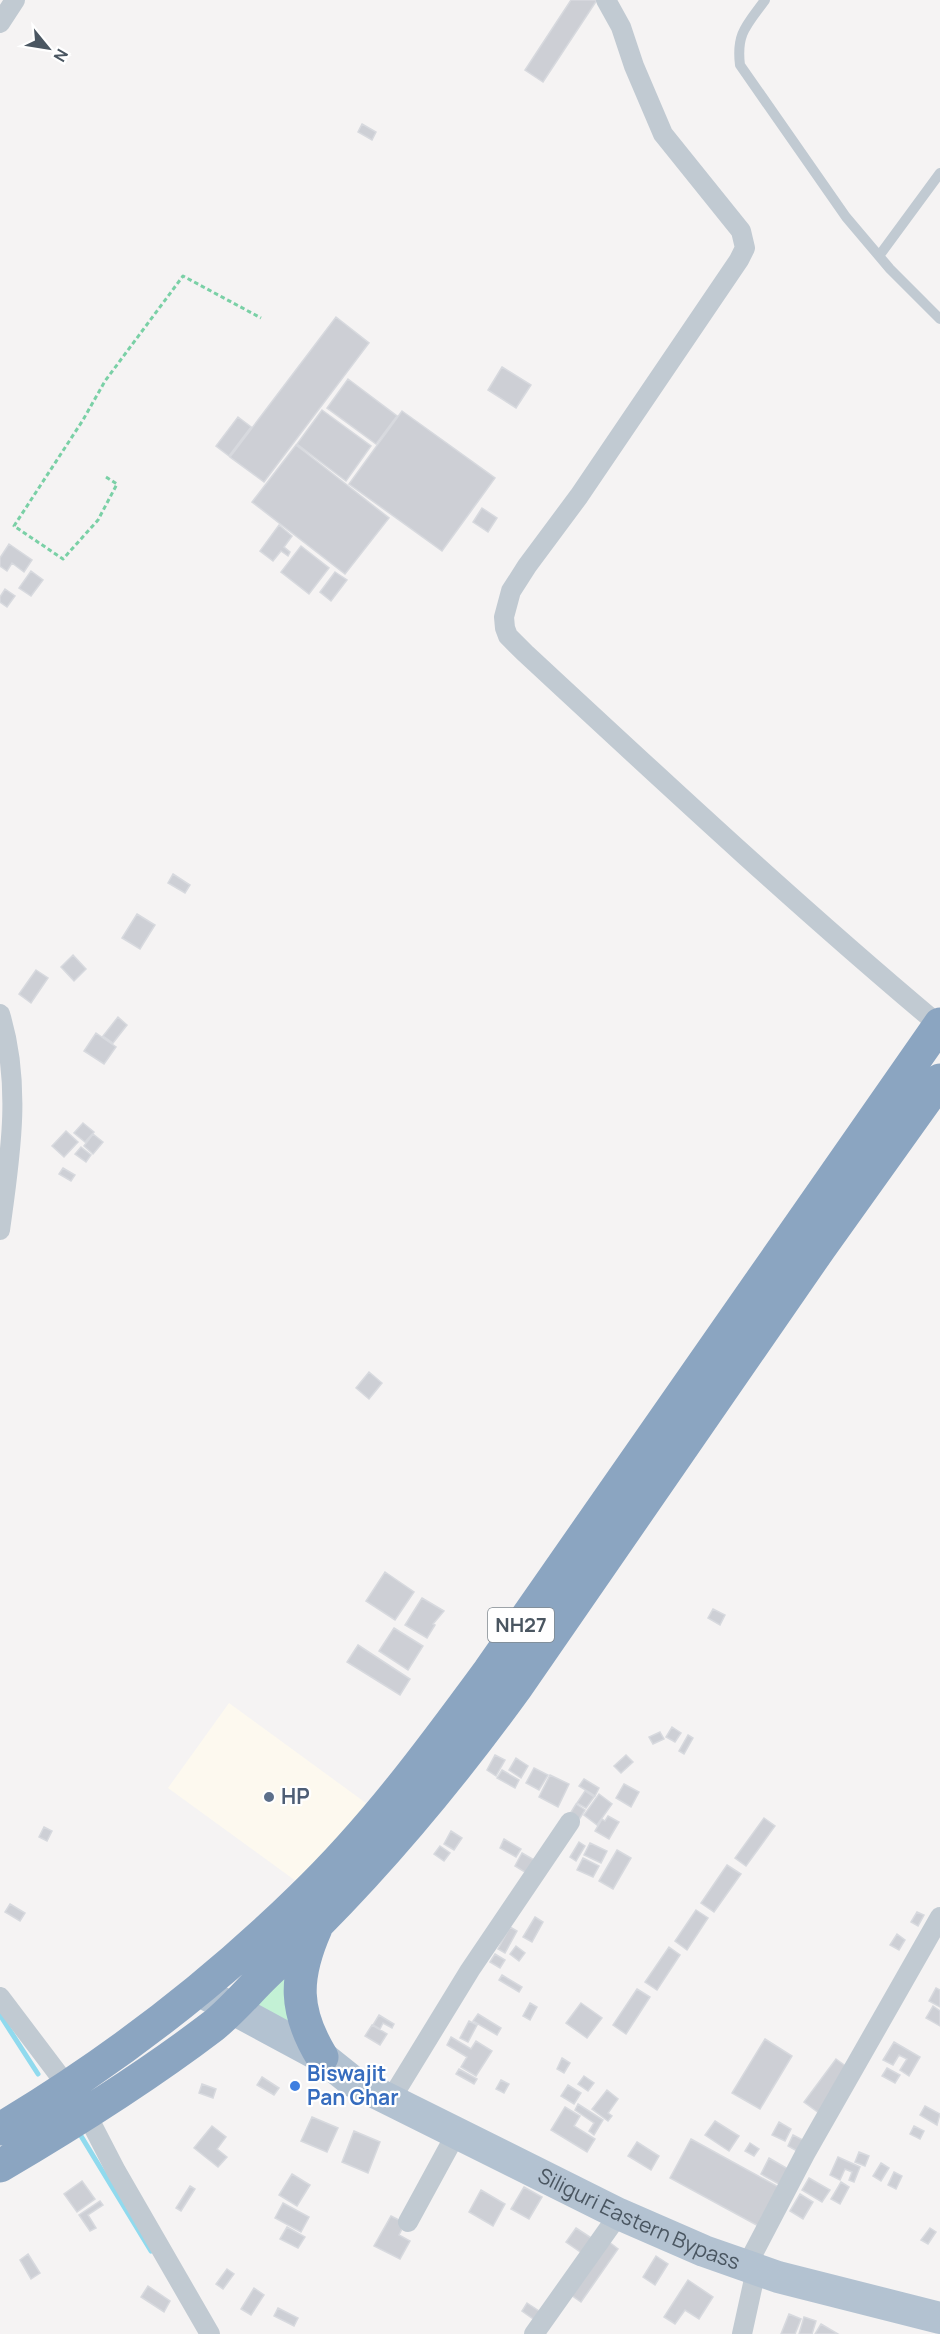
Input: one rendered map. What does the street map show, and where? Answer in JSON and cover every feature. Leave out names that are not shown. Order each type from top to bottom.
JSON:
[{"type":"highway","name":"NH27","points":[[0,2166],[77,2100],[152,2028],[232,1962],[302,1897],[353,1843],[425,1758],[496,1661],[940,1025]]},
{"type":"highway","name":"NH27","points":[[0,2129],[77,2100],[222,2017],[347,1895],[411,1824],[472,1749],[940,1080]]},
{"type":"highway","points":[[318,1924],[303,1963],[300,1994],[304,2022],[322,2058]]},
{"type":"main road","points":[[189,1997],[222,2017]]},
{"type":"main road","name":"Siliguri Eastern Bypass","points":[[222,2017],[322,2058],[352,2081]]},
{"type":"main road","name":"Siliguri Eastern Bypass","points":[[222,2017],[319,2073],[352,2081],[391,2099],[619,2214],[751,2268],[940,2318]]},
{"type":"street","points":[[0,23],[15,0]]},
{"type":"street","points":[[606,0],[621,27],[634,66],[663,134],[741,231],[745,248],[586,487],[511,591],[504,617],[505,628],[508,636],[525,653],[663,781],[844,946],[940,1025]]},
{"type":"street","points":[[0,1014],[7,1038],[13,1082],[11,1150],[0,1230]]},
{"type":"street","points":[[391,2099],[482,1952],[570,1822]]},
{"type":"street","points":[[742,2334],[751,2268],[805,2154],[940,1917]]},
{"type":"street","points":[[0,1997],[77,2100],[210,2334]]},
{"type":"street","points":[[408,2222],[458,2132]]},
{"type":"street","points":[[534,2334],[619,2214]]},
{"type":"lane","points":[[765,0],[740,34],[738,50],[740,65],[846,217],[879,256],[940,320]]},
{"type":"lane","points":[[879,256],[940,173]]},
{"type":"path","points":[[106,477],[117,484],[98,520],[63,560],[14,526],[83,420],[105,381],[183,276],[261,318]]},
{"type":"shaded area","name":"HP","points":[[229,1703],[370,1806],[300,1884],[168,1788]]},
{"type":"green space","points":[[288,1973],[298,2027],[251,2008]]},
{"type":"building","points":[[571,0],[597,0],[543,82],[525,70]]},
{"type":"building","points":[[362,124],[376,132],[372,140],[358,132]]},
{"type":"building","points":[[336,317],[369,343],[264,482],[230,457]]},
{"type":"building","points":[[502,367],[531,385],[516,408],[488,390]]},
{"type":"building","points":[[348,379],[397,416],[376,444],[327,408]]},
{"type":"building","points":[[322,410],[371,446],[346,481],[297,444]]},
{"type":"building","points":[[402,411],[495,478],[442,551],[349,484]]},
{"type":"building","points":[[238,417],[251,427],[229,456],[216,446]]},
{"type":"building","points":[[296,445],[389,518],[345,574],[252,502]]},
{"type":"building","points":[[482,508],[497,518],[488,532],[473,522]]},
{"type":"building","points":[[279,525],[292,536],[284,547],[290,552],[288,556],[281,551],[273,561],[260,551]]},
{"type":"building","points":[[9,544],[32,560],[24,572],[12,563],[7,571],[0,566],[0,558]]},
{"type":"building","points":[[301,546],[329,568],[309,594],[281,572]]},
{"type":"building","points":[[31,571],[43,580],[31,596],[19,588]]},
{"type":"building","points":[[335,572],[347,580],[331,601],[320,592]]},
{"type":"building","points":[[5,589],[15,596],[7,607],[0,602]]},
{"type":"building","points":[[173,874],[190,885],[185,893],[168,883]]},
{"type":"building","points":[[137,914],[155,925],[140,949],[122,938]]},
{"type":"building","points":[[73,955],[86,969],[74,981],[61,967]]},
{"type":"building","points":[[36,970],[48,978],[31,1003],[19,994]]},
{"type":"building","points":[[118,1017],[127,1025],[113,1043],[103,1036]]},
{"type":"building","points":[[96,1033],[116,1047],[104,1064],[84,1051]]},
{"type":"building","points":[[83,1123],[94,1132],[85,1142],[74,1133]]},
{"type":"building","points":[[66,1131],[78,1142],[64,1157],[52,1146]]},
{"type":"building","points":[[93,1134],[103,1142],[93,1154],[84,1146]]},
{"type":"building","points":[[81,1147],[91,1155],[86,1162],[75,1154]]},
{"type":"building","points":[[63,1168],[75,1175],[71,1181],[59,1174]]},
{"type":"building","points":[[369,1372],[382,1383],[369,1399],[356,1388]]},
{"type":"building","points":[[385,1572],[414,1592],[395,1620],[366,1601]]},
{"type":"building","points":[[422,1598],[444,1611],[433,1624],[435,1625],[427,1638],[405,1625]]},
{"type":"building","points":[[713,1609],[725,1615],[720,1625],[708,1618]]},
{"type":"building","points":[[394,1628],[423,1646],[408,1670],[379,1651]]},
{"type":"building","points":[[358,1645],[410,1679],[400,1695],[347,1662]]},
{"type":"building","points":[[672,1727],[681,1733],[675,1742],[666,1737]]},
{"type":"building","points":[[660,1732],[664,1739],[653,1744],[649,1737]]},
{"type":"building","points":[[688,1735],[693,1738],[684,1754],[679,1751]]},
{"type":"building","points":[[495,1755],[505,1760],[496,1776],[487,1770]]},
{"type":"building","points":[[626,1755],[633,1762],[621,1773],[614,1766]]},
{"type":"building","points":[[516,1758],[528,1766],[521,1778],[509,1770]]},
{"type":"building","points":[[534,1768],[548,1775],[539,1790],[526,1783]]},
{"type":"building","points":[[502,1770],[519,1780],[515,1788],[497,1778]]},
{"type":"building","points":[[550,1775],[569,1784],[558,1807],[539,1797]]},
{"type":"building","points":[[584,1779],[599,1788],[595,1796],[579,1786]]},
{"type":"building","points":[[624,1784],[639,1792],[631,1807],[616,1798]]},
{"type":"building","points":[[585,1791],[594,1797],[586,1808],[577,1803]]},
{"type":"building","points":[[599,1794],[612,1804],[597,1825],[584,1815]]},
{"type":"building","points":[[576,1804],[585,1810],[577,1823],[568,1817]]},
{"type":"building","points":[[608,1816],[619,1822],[609,1839],[595,1831],[602,1819],[605,1821]]},
{"type":"building","points":[[764,1818],[775,1826],[746,1866],[735,1858]]},
{"type":"building","points":[[44,1827],[52,1831],[47,1841],[39,1837]]},
{"type":"building","points":[[451,1831],[462,1838],[454,1850],[444,1844]]},
{"type":"building","points":[[504,1839],[521,1849],[516,1857],[500,1848]]},
{"type":"building","points":[[579,1842],[585,1846],[576,1861],[570,1857]]},
{"type":"building","points":[[590,1843],[607,1851],[601,1863],[584,1855]]},
{"type":"building","points":[[440,1846],[450,1853],[444,1861],[434,1854]]},
{"type":"building","points":[[617,1850],[631,1858],[613,1889],[599,1881]]},
{"type":"building","points":[[522,1853],[536,1861],[528,1874],[515,1866]]},
{"type":"building","points":[[583,1858],[599,1866],[593,1877],[577,1870]]},
{"type":"building","points":[[727,1865],[741,1874],[714,1912],[701,1903]]},
{"type":"building","points":[[10,1904],[25,1913],[20,1921],[5,1912]]},
{"type":"building","points":[[696,1910],[708,1918],[687,1950],[675,1941]]},
{"type":"building","points":[[917,1912],[924,1915],[918,1926],[911,1922]]},
{"type":"building","points":[[535,1917],[543,1922],[532,1942],[523,1937]]},
{"type":"building","points":[[510,1927],[517,1931],[505,1953],[498,1949]]},
{"type":"building","points":[[897,1934],[905,1940],[899,1950],[890,1945]]},
{"type":"building","points":[[516,1946],[525,1953],[519,1961],[510,1954]]},
{"type":"building","points":[[669,1947],[680,1955],[657,1990],[645,1982]]},
{"type":"building","points":[[495,1954],[505,1960],[500,1968],[490,1962]]},
{"type":"building","points":[[502,1975],[522,1987],[519,1992],[499,1980]]},
{"type":"building","points":[[936,1988],[940,1990],[940,2007],[929,2001]]},
{"type":"building","points":[[637,1989],[650,1997],[626,2034],[613,2025]]},
{"type":"building","points":[[530,2003],[537,2007],[530,2020],[523,2016]]},
{"type":"building","points":[[581,2003],[602,2018],[587,2038],[566,2023]]},
{"type":"building","points":[[933,2006],[940,2011],[940,2026],[926,2018]]},
{"type":"building","points":[[478,2014],[501,2028],[497,2035],[473,2021]]},
{"type":"building","points":[[379,2015],[394,2024],[392,2028],[383,2023],[380,2029],[373,2025]]},
{"type":"building","points":[[469,2021],[477,2025],[468,2042],[460,2038]]},
{"type":"building","points":[[372,2025],[387,2034],[380,2045],[365,2036]]},
{"type":"building","points":[[451,2037],[471,2049],[476,2041],[492,2051],[476,2076],[461,2067],[467,2057],[447,2045]]},
{"type":"building","points":[[765,2039],[792,2056],[760,2109],[732,2093]]},
{"type":"building","points":[[894,2042],[920,2057],[909,2076],[900,2070],[907,2059],[899,2055],[893,2065],[883,2060]]},
{"type":"building","points":[[562,2058],[570,2063],[564,2073],[557,2069]]},
{"type":"building","points":[[836,2059],[851,2070],[819,2113],[804,2102]]},
{"type":"building","points":[[887,2068],[900,2075],[895,2083],[882,2076]]},
{"type":"building","points":[[459,2069],[477,2079],[474,2084],[456,2074]]},
{"type":"building","points":[[584,2076],[594,2083],[588,2091],[578,2084]]},
{"type":"building","points":[[262,2077],[279,2088],[274,2095],[257,2085]]},
{"type":"building","points":[[501,2080],[509,2084],[504,2093],[496,2089]]},
{"type":"building","points":[[202,2084],[216,2089],[213,2098],[199,2093]]},
{"type":"building","points":[[568,2085],[581,2093],[574,2104],[561,2096]]},
{"type":"building","points":[[607,2090],[618,2099],[608,2113],[612,2116],[608,2121],[592,2109]]},
{"type":"building","points":[[578,2104],[603,2120],[594,2135],[589,2131],[594,2123],[575,2110]]},
{"type":"building","points":[[925,2106],[940,2114],[937,2125],[920,2115]]},
{"type":"building","points":[[565,2107],[580,2116],[574,2126],[595,2139],[587,2152],[551,2130]]},
{"type":"building","points":[[312,2117],[338,2128],[327,2152],[301,2141]]},
{"type":"building","points":[[715,2121],[739,2136],[729,2151],[705,2135]]},
{"type":"building","points":[[779,2122],[791,2129],[785,2141],[772,2135]]},
{"type":"building","points":[[212,2126],[226,2137],[217,2149],[227,2157],[218,2167],[194,2148]]},
{"type":"building","points":[[914,2126],[924,2131],[920,2139],[910,2134]]},
{"type":"building","points":[[354,2131],[380,2142],[368,2173],[342,2162]]},
{"type":"building","points":[[793,2135],[803,2140],[797,2151],[788,2146]]},
{"type":"building","points":[[691,2139],[784,2190],[762,2228],[670,2178]]},
{"type":"building","points":[[637,2142],[659,2156],[651,2170],[628,2156]]},
{"type":"building","points":[[750,2143],[759,2149],[754,2156],[745,2151]]},
{"type":"building","points":[[859,2152],[869,2156],[865,2166],[855,2162]]},
{"type":"building","points":[[838,2157],[860,2167],[854,2182],[849,2180],[852,2172],[845,2169],[840,2180],[830,2175]]},
{"type":"building","points":[[769,2158],[795,2173],[786,2188],[761,2174]]},
{"type":"building","points":[[881,2163],[889,2168],[881,2181],[873,2176]]},
{"type":"building","points":[[894,2172],[902,2176],[896,2189],[888,2185]]},
{"type":"building","points":[[292,2174],[310,2185],[297,2206],[279,2195]]},
{"type":"building","points":[[809,2178],[830,2190],[822,2202],[802,2190]]},
{"type":"building","points":[[82,2181],[95,2199],[77,2212],[64,2194]]},
{"type":"building","points":[[841,2182],[849,2187],[840,2204],[831,2199]]},
{"type":"building","points":[[190,2186],[195,2189],[181,2211],[176,2208]]},
{"type":"building","points":[[524,2187],[542,2197],[529,2219],[511,2209]]},
{"type":"building","points":[[481,2190],[505,2204],[493,2226],[469,2212]]},
{"type":"building","points":[[800,2194],[813,2202],[803,2219],[790,2211]]},
{"type":"building","points":[[100,2201],[103,2205],[88,2215],[96,2228],[90,2231],[79,2215]]},
{"type":"building","points":[[283,2203],[309,2217],[301,2232],[275,2218]]},
{"type":"building","points":[[391,2216],[405,2223],[399,2235],[410,2241],[400,2259],[374,2246]]},
{"type":"building","points":[[287,2227],[305,2237],[298,2248],[280,2239]]},
{"type":"building","points":[[576,2228],[599,2243],[589,2258],[566,2242]]},
{"type":"building","points":[[930,2228],[936,2232],[928,2244],[921,2240]]},
{"type":"building","points":[[609,2242],[618,2249],[581,2302],[571,2295]]},
{"type":"building","points":[[28,2254],[40,2273],[31,2279],[20,2260]]},
{"type":"building","points":[[656,2256],[668,2264],[655,2285],[643,2277]]},
{"type":"building","points":[[227,2269],[234,2274],[223,2289],[216,2284]]},
{"type":"building","points":[[688,2280],[713,2297],[699,2319],[685,2310],[675,2324],[664,2317]]},
{"type":"building","points":[[148,2286],[170,2301],[164,2312],[141,2297]]},
{"type":"building","points":[[254,2288],[264,2295],[251,2315],[241,2309]]},
{"type":"building","points":[[527,2303],[542,2313],[536,2321],[522,2311]]},
{"type":"building","points":[[278,2308],[298,2318],[294,2326],[274,2316]]},
{"type":"building","points":[[789,2314],[801,2319],[795,2334],[781,2334]]},
{"type":"building","points":[[804,2317],[816,2321],[812,2334],[799,2334]]},
{"type":"building","points":[[821,2324],[838,2334],[815,2334]]},
{"type":"waterway","points":[[0,2015],[38,2074]]},
{"type":"waterway","points":[[78,2131],[151,2251]]},
{"type":"place","name":"HP","points":[[269,1797]]},
{"type":"place","name":"Biswajit Pan Ghar","points":[[295,2086]]}]
